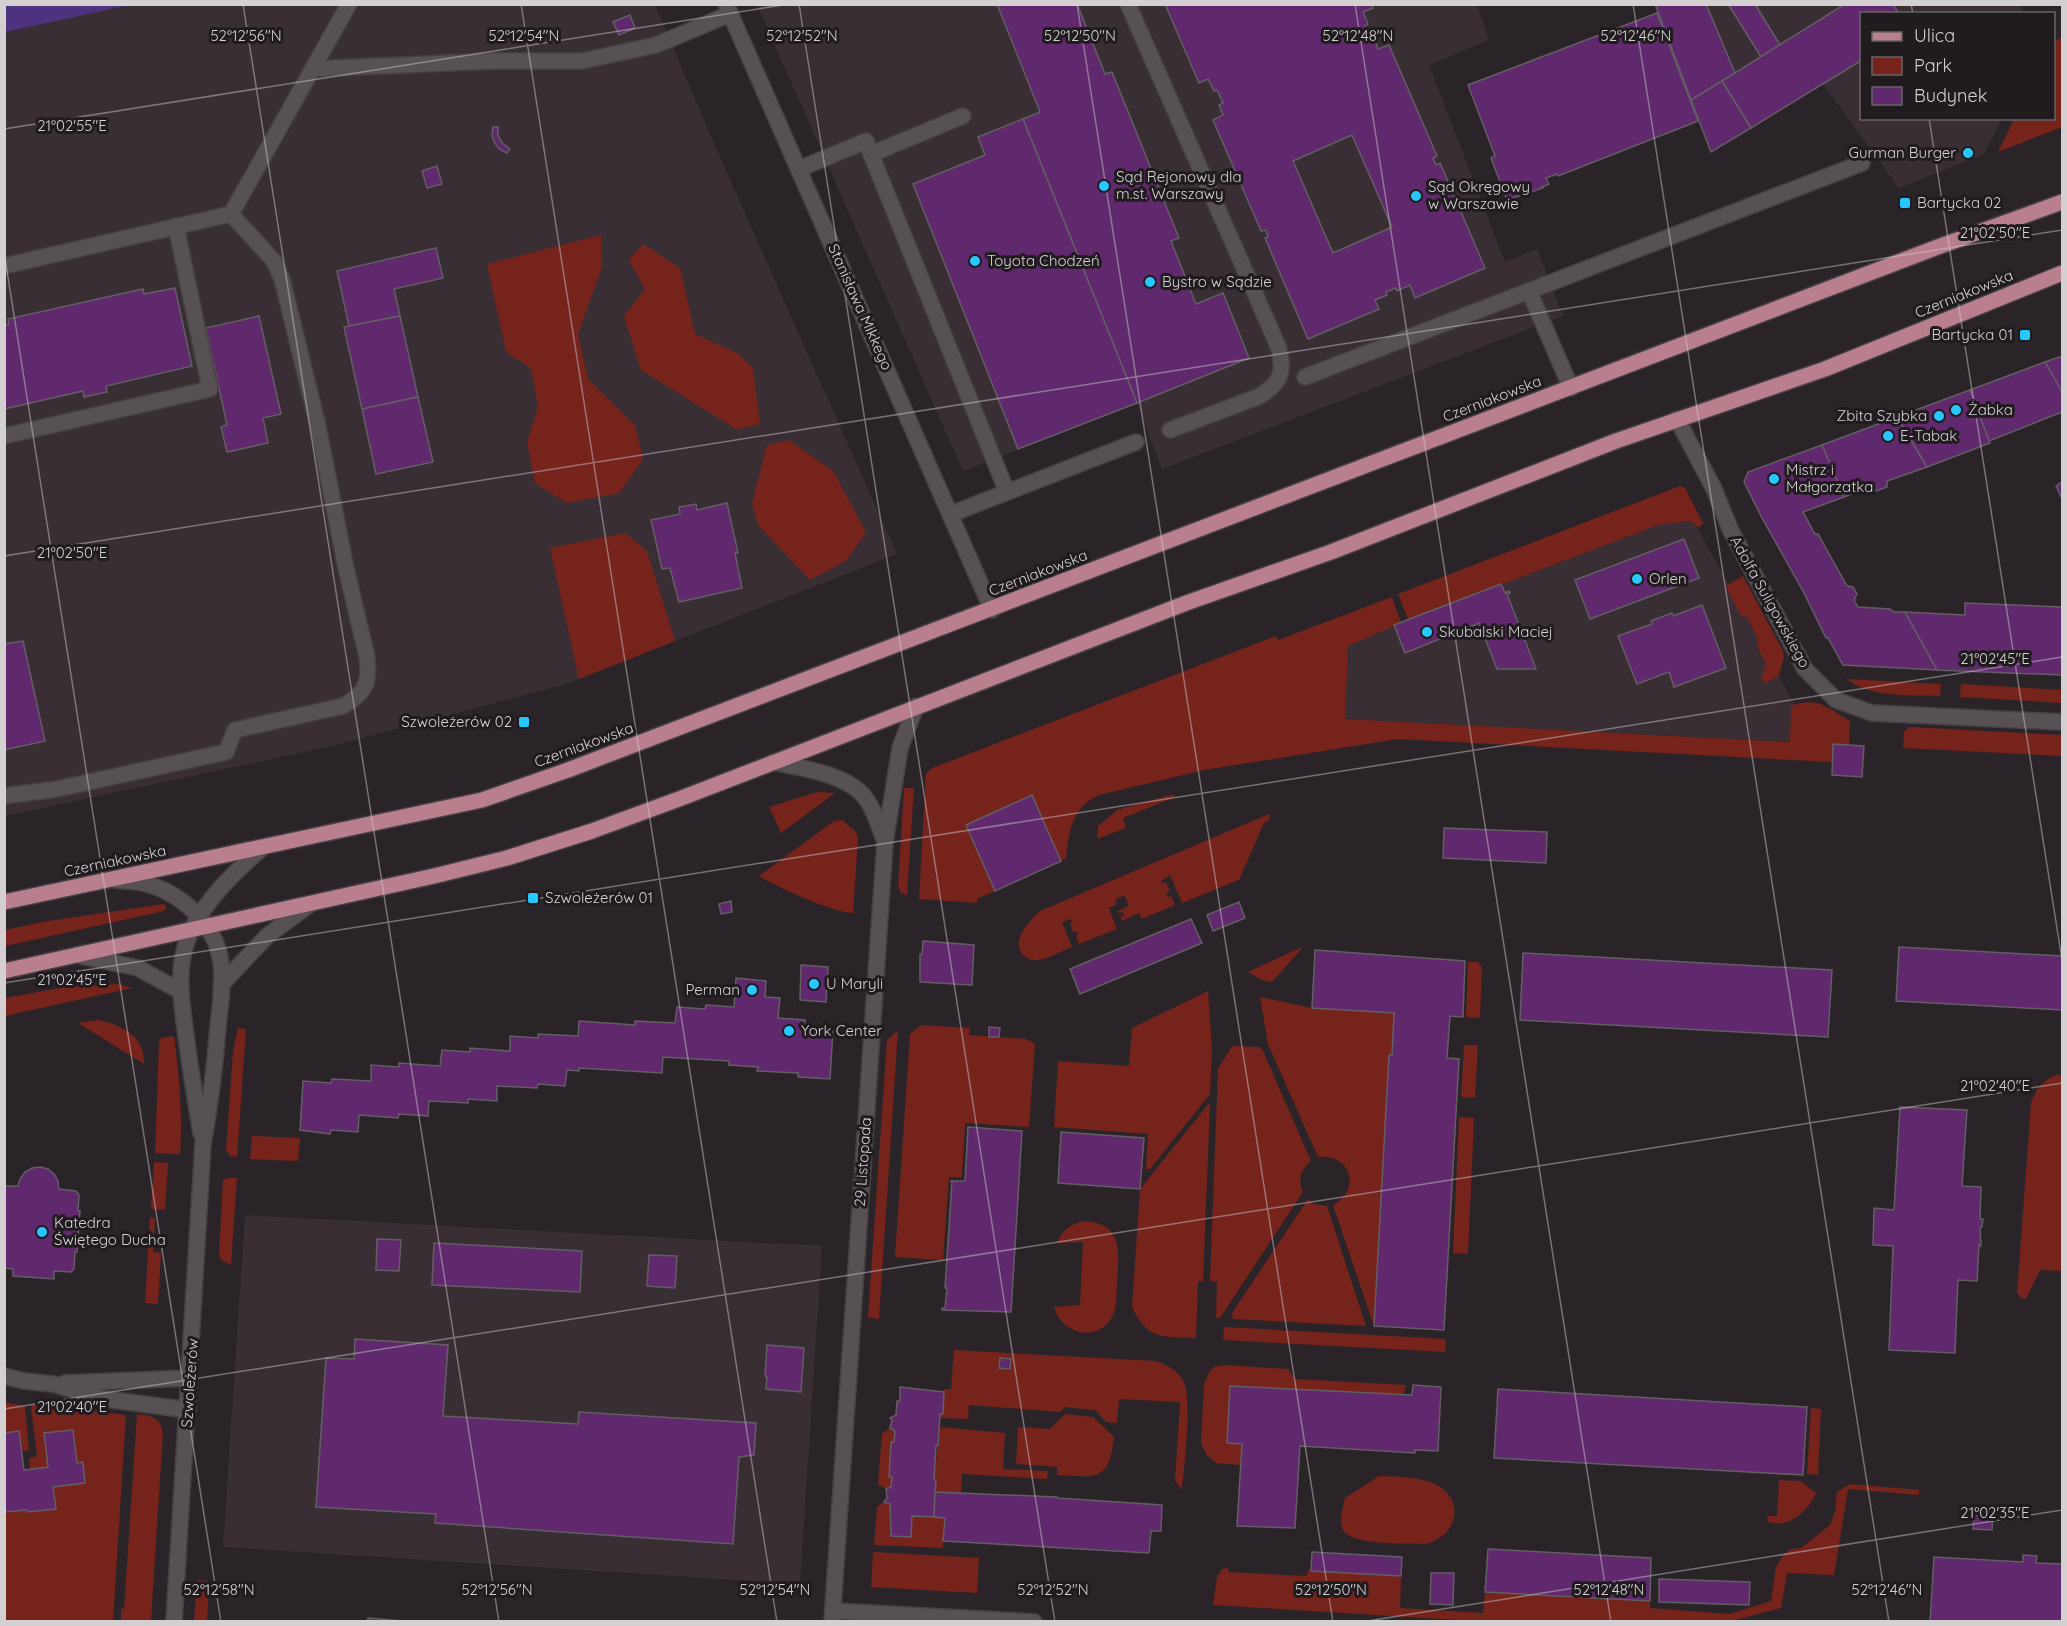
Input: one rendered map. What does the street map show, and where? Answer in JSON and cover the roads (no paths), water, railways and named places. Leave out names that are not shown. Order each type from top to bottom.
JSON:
[{"type":"main road","name":"Czerniakowska","points":[[4,903],[482,800],[568,770],[992,610],[1935,248],[2062,202]]},
{"type":"main road","name":"Czerniakowska","points":[[4,971],[190,931],[204,922],[309,905],[507,858],[614,823],[1189,602],[1331,552],[1616,441],[1825,369],[2062,273]]},
{"type":"street","points":[[4,266],[231,214],[349,4]]},
{"type":"street","points":[[1128,4],[1274,335],[1283,361],[1280,376],[1273,388],[1260,396],[1170,430]]},
{"type":"street","points":[[313,69],[492,61],[582,61],[656,45],[728,9]]},
{"type":"street","name":"Stanisława Mikkego","points":[[728,9],[992,610]]},
{"type":"street","points":[[871,154],[963,116]]},
{"type":"street","points":[[799,169],[866,141],[1007,492]]},
{"type":"street","points":[[1305,377],[1862,163]]},
{"type":"street","points":[[4,796],[57,789],[226,752],[235,730],[343,706],[358,698],[366,686],[369,672],[367,657],[346,568],[318,426],[282,279],[274,261],[231,214]]},
{"type":"street","points":[[4,436],[210,389],[176,226]]},
{"type":"street","points":[[1529,291],[1571,388]]},
{"type":"street","name":"Adolfa Suligowskiego","points":[[1677,419],[1714,489],[1731,531],[1805,669],[1836,700],[1872,713],[2062,722]]},
{"type":"street","points":[[951,514],[1136,442]]},
{"type":"street","name":"29 Listopada","points":[[833,1616],[885,842],[900,748],[916,706]]},
{"type":"street","points":[[773,762],[819,772],[847,783],[861,793],[876,816],[885,842]]},
{"type":"street","points":[[204,922],[222,887],[262,848]]},
{"type":"street","name":"Szwoleżerów","points":[[112,880],[139,882],[163,890],[181,901],[204,922],[217,943],[221,963],[215,1072],[203,1144],[174,1622]]},
{"type":"street","points":[[221,985],[267,936],[309,905]]},
{"type":"street","name":"Szwoleżerów","points":[[190,931],[183,952],[180,991],[203,1144]]},
{"type":"street","points":[[77,956],[138,968],[180,991]]},
{"type":"street","points":[[4,1376],[53,1384],[190,1378]]},
{"type":"street","points":[[53,1384],[105,1399],[188,1410]]},
{"type":"street","points":[[833,1616],[1034,1622]]},
{"type":"place","name":"Gurman Burger","points":[[1968,153]]},
{"type":"place","name":"Sąd Rejonowy dla m.st. Warszawy","points":[[1104,186]]},
{"type":"place","name":"Sąd Okręgowy w Warszawie","points":[[1416,196]]},
{"type":"place","name":"Bartycka 02","points":[[1905,203]]},
{"type":"place","name":"Toyota Chodzeń","points":[[975,261]]},
{"type":"place","name":"Bystro w Sądzie","points":[[1150,282]]},
{"type":"place","name":"Bartycka 01","points":[[2025,335]]},
{"type":"place","name":"Żabka","points":[[1956,410]]},
{"type":"place","name":"Zbita Szybka","points":[[1939,416]]},
{"type":"place","name":"E-Tabak","points":[[1888,436]]},
{"type":"place","name":"Mistrz i Małgorzatka","points":[[1774,479]]},
{"type":"place","name":"Orlen","points":[[1637,579]]},
{"type":"place","name":"Skubalski Maciej","points":[[1427,632]]},
{"type":"place","name":"Szwoleżerów 02","points":[[524,722]]},
{"type":"place","name":"Szwoleżerów 01","points":[[533,898]]},
{"type":"place","name":"U Maryli","points":[[814,984]]},
{"type":"place","name":"Perman","points":[[752,990]]},
{"type":"place","name":"York Center","points":[[789,1031]]},
{"type":"place","name":"Katedra Świętego Ducha","points":[[42,1232]]}]
